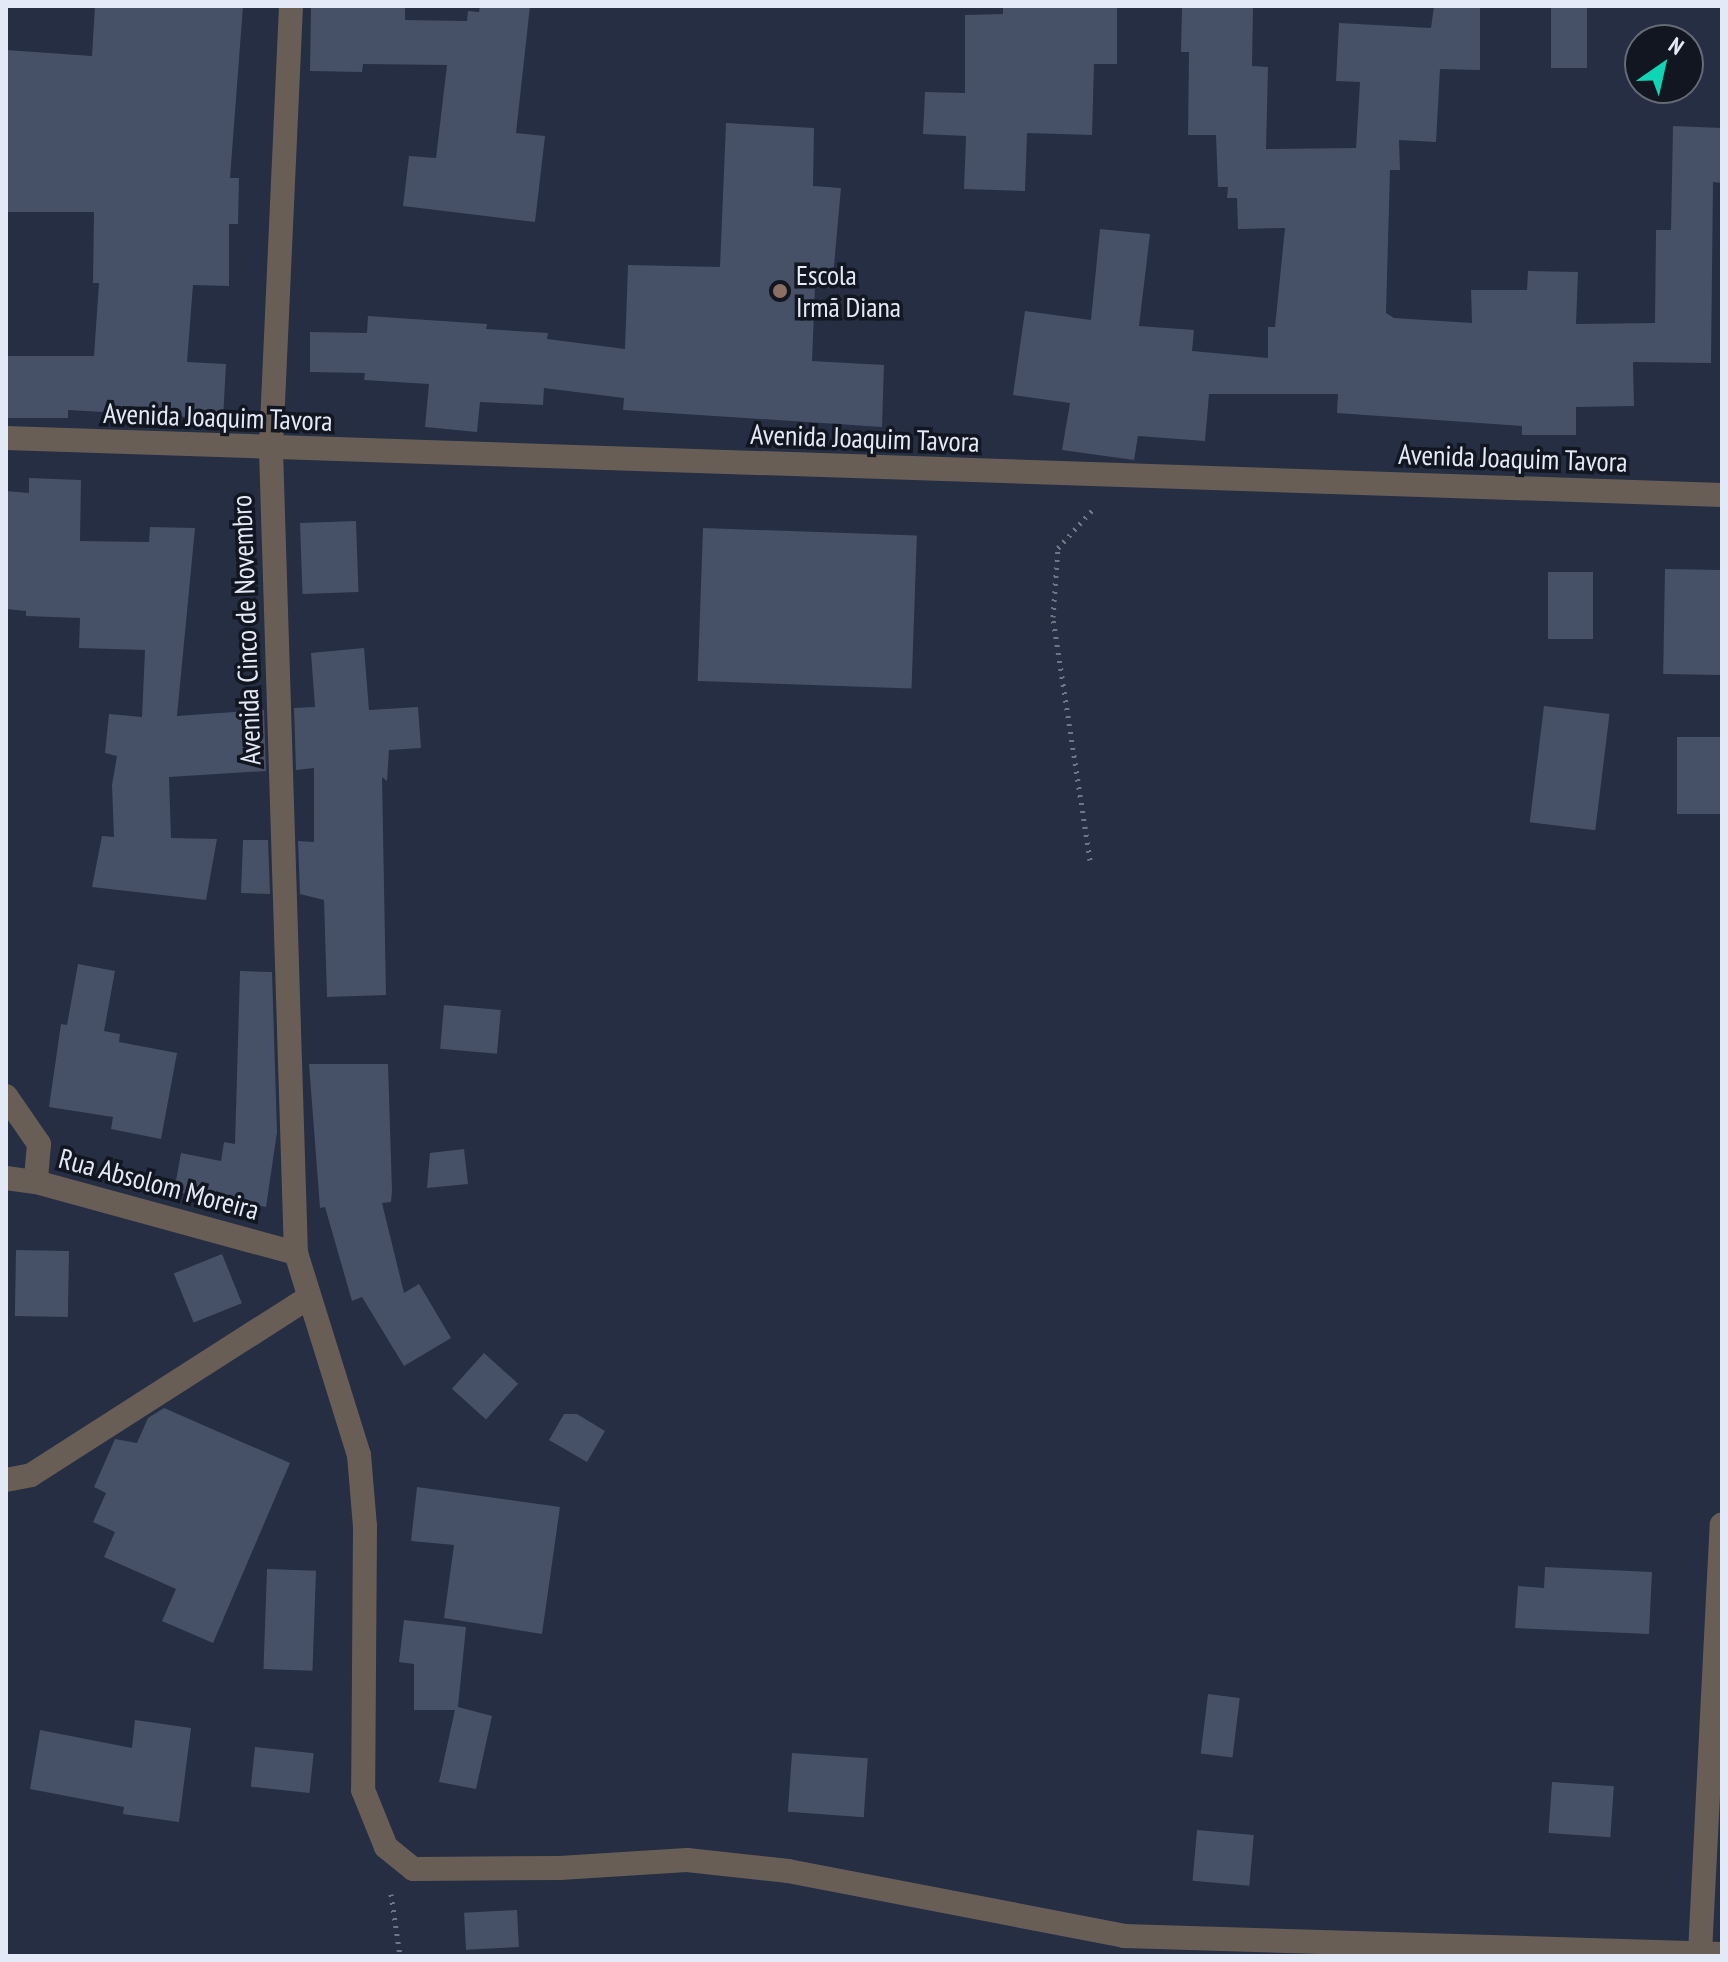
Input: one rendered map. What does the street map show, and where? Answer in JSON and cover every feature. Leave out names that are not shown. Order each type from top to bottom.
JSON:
[{"type":"street","name":"Avenida Cinco de Novembro","points":[[291,6],[271,450],[296,1253],[308,1298],[341,1383],[359,1455],[365,1526],[363,1790],[386,1847]]},
{"type":"street","name":"Avenida Joaquim Tavora","points":[[6,438],[271,450],[1722,495]]},
{"type":"street","points":[[6,1096],[39,1144],[36,1182]]},
{"type":"street","name":"Rua Absolom Moreira","points":[[6,1178],[36,1182],[296,1253]]},
{"type":"street","points":[[6,1480],[31,1475],[308,1298]]},
{"type":"street","points":[[386,1847],[413,1869],[517,1870],[687,1860],[788,1871],[1124,1936],[1711,1954],[1722,1525]]},
{"type":"path","points":[[1090,860],[1053,617],[1058,548],[1122,476]]},
{"type":"path","points":[[386,1847],[400,1956]]},
{"type":"building","points":[[95,6],[243,6],[230,178],[239,178],[238,224],[229,224],[229,286],[193,285],[187,362],[226,364],[223,419],[68,410],[68,418],[6,418],[6,356],[94,356],[99,283],[93,283],[94,212],[6,212],[6,50],[92,56]]},
{"type":"building","points":[[311,6],[405,6],[405,20],[467,21],[468,11],[479,12],[480,6],[530,6],[516,133],[545,136],[535,222],[403,206],[409,156],[436,158],[447,65],[363,64],[362,72],[310,71]]},
{"type":"building","points":[[1003,6],[1117,6],[1117,64],[1094,64],[1092,135],[1027,133],[1025,191],[964,189],[966,136],[923,134],[925,92],[965,93],[965,15],[1003,14]]},
{"type":"building","points":[[1182,6],[1253,6],[1252,66],[1268,67],[1266,149],[1356,148],[1360,82],[1336,81],[1339,23],[1431,28],[1434,6],[1480,6],[1480,70],[1440,69],[1436,142],[1399,140],[1400,170],[1390,170],[1386,313],[1394,318],[1472,323],[1471,290],[1527,290],[1528,271],[1578,272],[1576,324],[1655,323],[1656,230],[1671,230],[1673,126],[1722,128],[1722,183],[1713,182],[1711,363],[1633,362],[1634,406],[1576,407],[1576,435],[1522,435],[1522,426],[1337,413],[1338,394],[1209,394],[1205,441],[1138,436],[1134,460],[1062,450],[1070,403],[1013,395],[1025,311],[1091,320],[1100,229],[1150,234],[1139,326],[1194,330],[1192,351],[1268,358],[1268,327],[1275,327],[1285,228],[1238,229],[1237,198],[1227,198],[1228,187],[1218,187],[1216,135],[1188,135],[1189,52],[1181,52]]},
{"type":"building","points":[[1551,6],[1587,6],[1587,68],[1551,68]]},
{"type":"building","points":[[726,123],[814,128],[813,186],[841,188],[832,288],[815,287],[812,361],[884,365],[882,427],[623,410],[624,398],[544,388],[543,405],[480,402],[477,432],[425,427],[429,384],[364,380],[365,373],[310,372],[310,332],[367,333],[368,316],[487,324],[486,329],[548,333],[547,339],[625,349],[628,265],[720,267]]},
{"type":"building","points":[[29,478],[81,480],[80,541],[149,542],[150,527],[195,528],[177,716],[264,710],[266,771],[169,777],[171,838],[217,839],[206,900],[92,887],[102,836],[114,837],[112,785],[117,756],[105,753],[109,714],[142,717],[145,650],[79,648],[80,618],[26,616],[26,611],[6,609],[6,491],[29,493]]},
{"type":"building","points":[[356,521],[358,592],[303,594],[300,523]]},
{"type":"building","points":[[703,528],[917,535],[912,688],[698,681]]},
{"type":"building","points":[[1665,569],[1722,570],[1720,675],[1663,674]]},
{"type":"building","points":[[1548,572],[1593,572],[1593,639],[1548,639]]},
{"type":"building","points":[[364,648],[369,710],[418,707],[421,748],[389,750],[387,781],[382,777],[386,995],[327,997],[324,900],[300,894],[298,841],[314,842],[314,768],[296,770],[294,708],[315,707],[311,653]]},
{"type":"building","points":[[1544,706],[1610,714],[1595,830],[1530,822]]},
{"type":"building","points":[[1677,737],[1722,737],[1722,814],[1677,814]]},
{"type":"building","points":[[243,840],[268,840],[270,894],[241,893]]},
{"type":"building","points":[[78,964],[115,971],[104,1031],[120,1034],[119,1042],[177,1053],[161,1139],[111,1129],[113,1117],[49,1107],[61,1024],[67,1025]]},
{"type":"building","points":[[240,971],[272,972],[277,1132],[266,1207],[174,1192],[181,1153],[221,1161],[224,1142],[235,1144]]},
{"type":"building","points":[[444,1005],[501,1010],[497,1054],[440,1049]]},
{"type":"building","points":[[309,1064],[388,1064],[392,1191],[391,1202],[382,1203],[404,1293],[419,1284],[451,1338],[404,1366],[362,1297],[352,1301],[325,1207],[320,1208]]},
{"type":"building","points":[[464,1149],[468,1184],[427,1188],[430,1153]]},
{"type":"building","points":[[16,1250],[69,1251],[68,1317],[15,1316]]},
{"type":"building","points":[[222,1254],[242,1303],[194,1323],[174,1273]]},
{"type":"building","points":[[484,1353],[518,1384],[486,1419],[452,1389]]},
{"type":"building","points":[[164,1408],[290,1463],[213,1643],[162,1621],[176,1589],[104,1557],[115,1532],[93,1522],[106,1493],[94,1487],[115,1439],[137,1443],[148,1418]]},
{"type":"building","points":[[564,1414],[577,1414],[605,1431],[587,1462],[549,1440]]},
{"type":"building","points":[[417,1487],[560,1507],[542,1634],[444,1618],[454,1545],[411,1541]]},
{"type":"building","points":[[1545,1567],[1652,1572],[1649,1634],[1515,1628],[1518,1586],[1544,1588]]},
{"type":"building","points":[[267,1569],[316,1571],[312,1671],[264,1669]]},
{"type":"building","points":[[404,1620],[466,1627],[458,1707],[492,1716],[476,1789],[439,1782],[455,1710],[414,1710],[414,1664],[399,1662]]},
{"type":"building","points":[[1208,1694],[1240,1698],[1232,1757],[1201,1754]]},
{"type":"building","points":[[135,1720],[191,1728],[179,1822],[123,1814],[124,1807],[30,1789],[40,1730],[132,1748]]},
{"type":"building","points":[[255,1747],[314,1753],[309,1793],[251,1787]]},
{"type":"building","points":[[792,1753],[868,1758],[864,1817],[788,1812]]},
{"type":"building","points":[[1552,1782],[1614,1786],[1610,1837],[1548,1833]]},
{"type":"building","points":[[1197,1830],[1254,1835],[1249,1886],[1193,1881]]},
{"type":"building","points":[[517,1910],[519,1947],[466,1950],[464,1913]]},
{"type":"place","name":"Escola Irmã Diana","points":[[780,291]]}]
